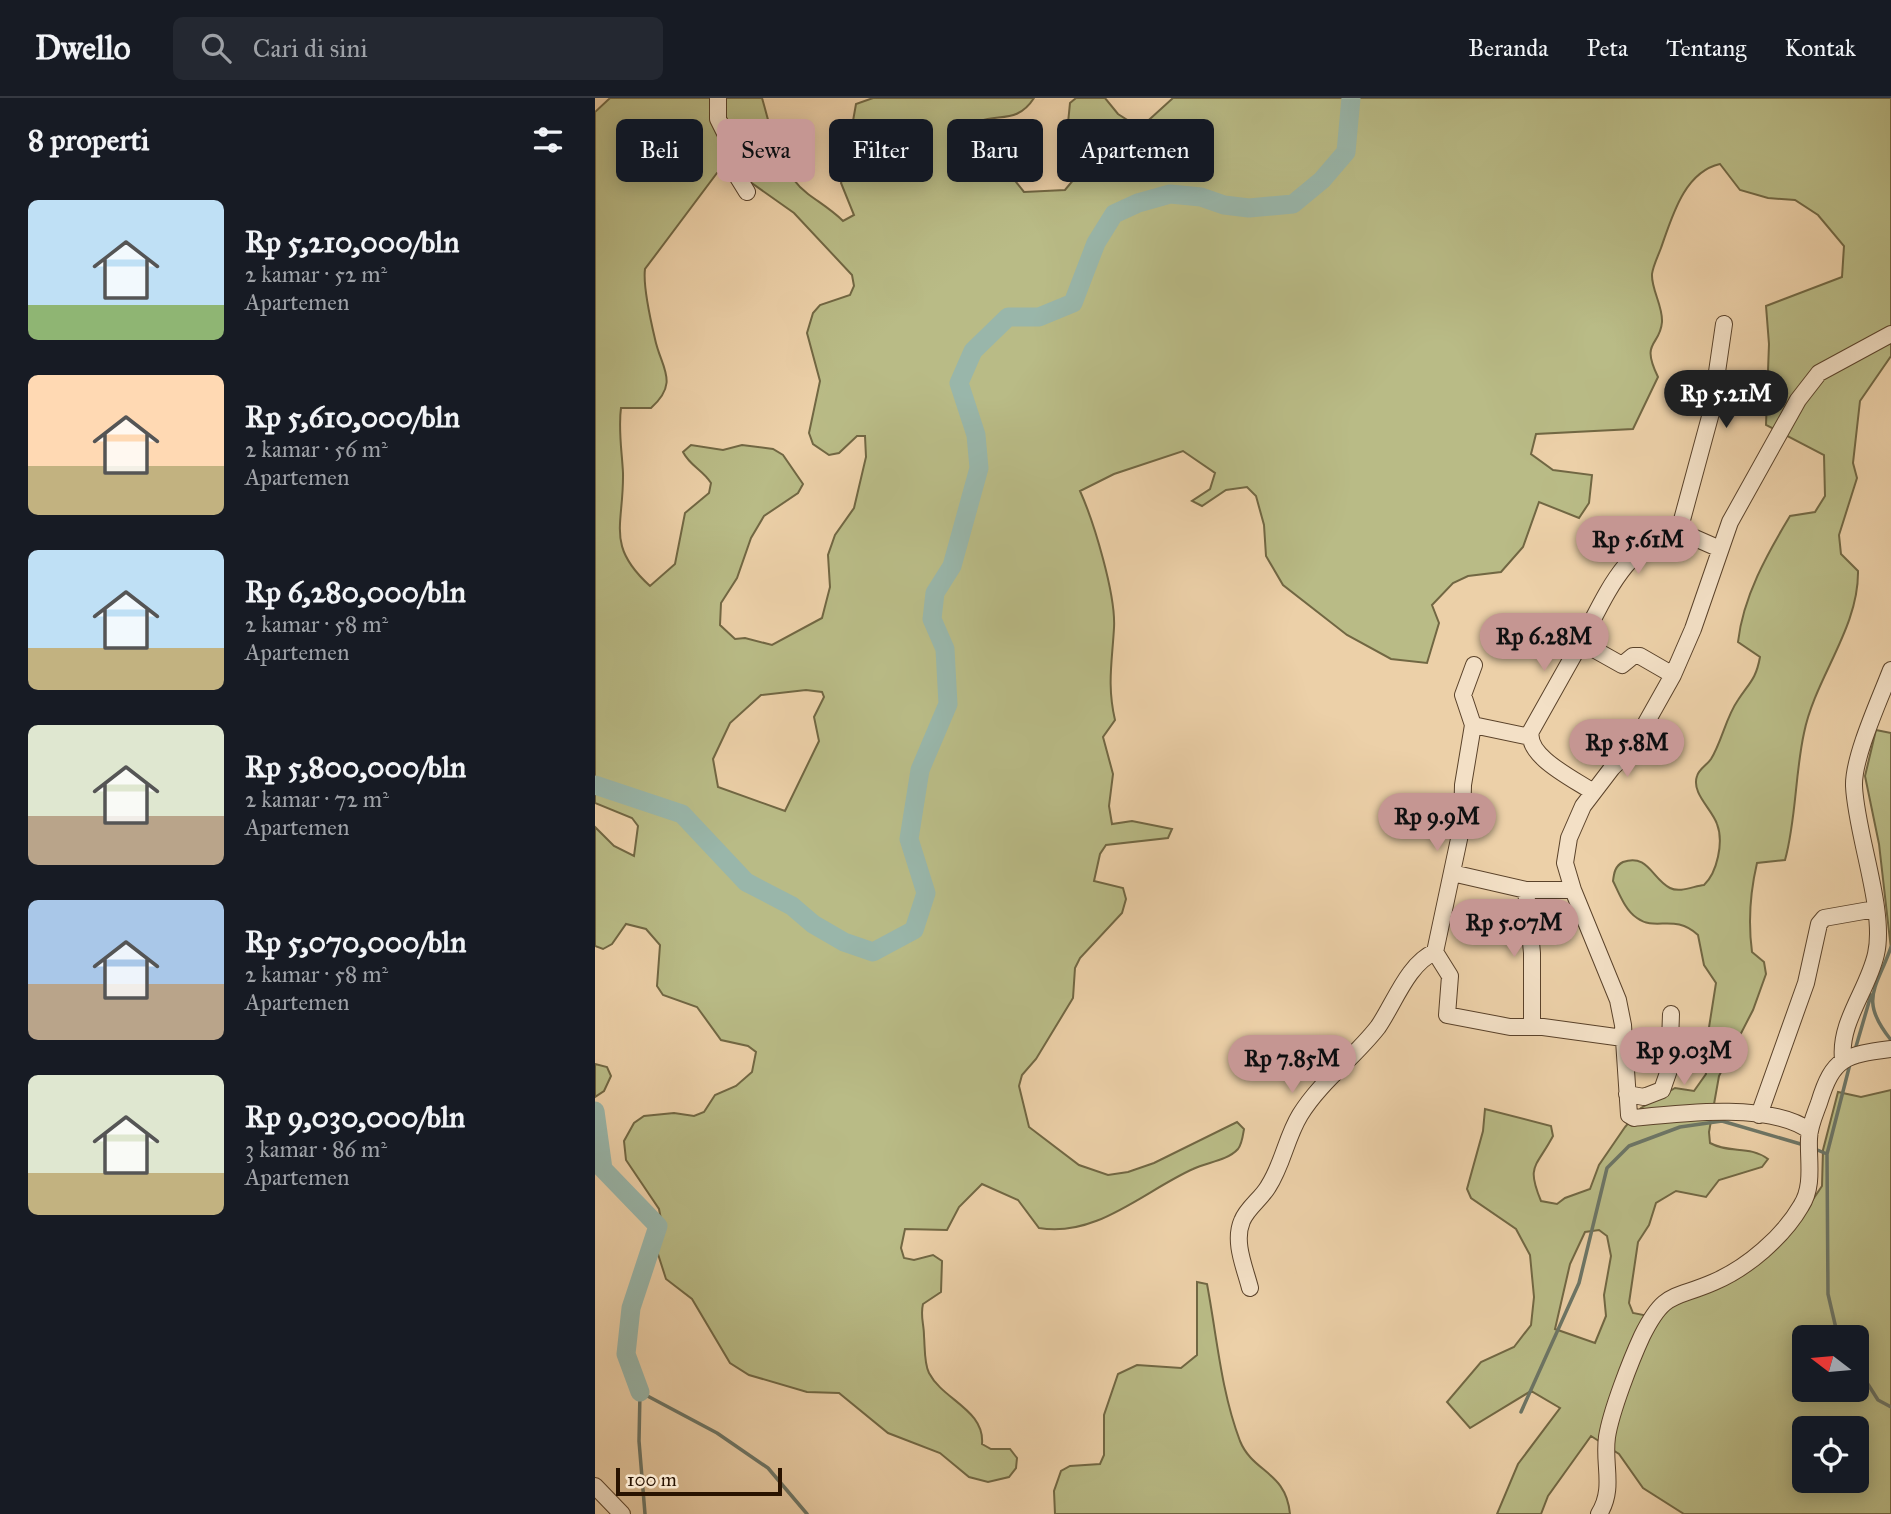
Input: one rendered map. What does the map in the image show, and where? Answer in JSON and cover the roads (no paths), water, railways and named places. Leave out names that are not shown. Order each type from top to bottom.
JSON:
[{"type":"street","points":[[718,98],[718,118],[733,149],[734,171],[747,192]]},
{"type":"street","points":[[1679,531],[1711,414],[1724,324]]},
{"type":"street","points":[[1809,1134],[1790,1119],[1759,1115],[1688,1111],[1634,1118],[1629,1115],[1618,1000],[1573,890],[1565,863],[1566,852],[1574,827],[1593,792],[1632,748],[1673,675],[1693,629],[1730,522],[1805,391],[1819,373],[1891,334]]},
{"type":"street","points":[[1593,792],[1532,749],[1530,737],[1624,564],[1644,545],[1679,531],[1720,549]]},
{"type":"street","points":[[1581,642],[1622,665],[1633,656],[1640,656],[1673,675]]},
{"type":"street","points":[[1474,666],[1463,695],[1473,724],[1463,785],[1462,825],[1435,952],[1450,976],[1448,1016],[1510,1027],[1532,1027],[1623,1038]]},
{"type":"street","points":[[1843,1059],[1841,1042],[1877,953],[1875,909],[1854,784],[1855,769],[1891,670]]},
{"type":"street","points":[[1473,724],[1530,737]]},
{"type":"street","points":[[1452,873],[1526,890],[1573,890]]},
{"type":"street","points":[[1526,890],[1532,953],[1532,1027]]},
{"type":"street","points":[[1759,1115],[1806,983],[1819,924],[1824,918],[1875,909]]},
{"type":"street","points":[[1250,1288],[1240,1252],[1239,1236],[1244,1217],[1268,1187],[1280,1166],[1290,1133],[1313,1097],[1377,1028],[1422,960],[1435,952]]},
{"type":"street","points":[[1627,1094],[1644,1097],[1662,1090],[1669,1070],[1671,1014]]},
{"type":"street","points":[[1599,1514],[1610,1492],[1607,1436],[1641,1339],[1654,1313],[1670,1296],[1714,1283],[1749,1263],[1790,1221],[1806,1199],[1809,1134],[1826,1080],[1843,1059],[1891,1049]]},
{"type":"street","points":[[595,1486],[622,1514]]},
{"type":"waterway","points":[[595,785],[682,814],[746,882],[792,906],[813,924],[844,942],[873,952],[914,930],[926,893],[909,839],[920,770],[948,704],[945,649],[932,619],[935,593],[952,566],[979,468],[976,435],[959,383],[973,351],[1008,317],[1039,317],[1073,303],[1096,243],[1114,214],[1138,203],[1170,194],[1201,197],[1224,205],[1249,208],[1293,204],[1322,180],[1346,152],[1351,98]]},
{"type":"waterway","points":[[1891,947],[1873,994],[1875,1014],[1891,1040]]},
{"type":"waterway","points":[[1855,1050],[1871,995]]},
{"type":"waterway","points":[[1835,1325],[1828,1294],[1827,1154],[1850,1064]]},
{"type":"waterway","points":[[595,1111],[603,1169],[658,1226],[631,1308],[626,1354],[640,1392]]},
{"type":"waterway","points":[[1521,1412],[1579,1283],[1607,1168],[1629,1146],[1680,1127],[1722,1121],[1804,1145]]},
{"type":"waterway","points":[[1815,1149],[1827,1154]]},
{"type":"waterway","points":[[1869,1386],[1878,1400],[1891,1407]]},
{"type":"waterway","points":[[645,1514],[639,1441],[640,1392],[717,1433],[768,1468],[807,1514]]}]
